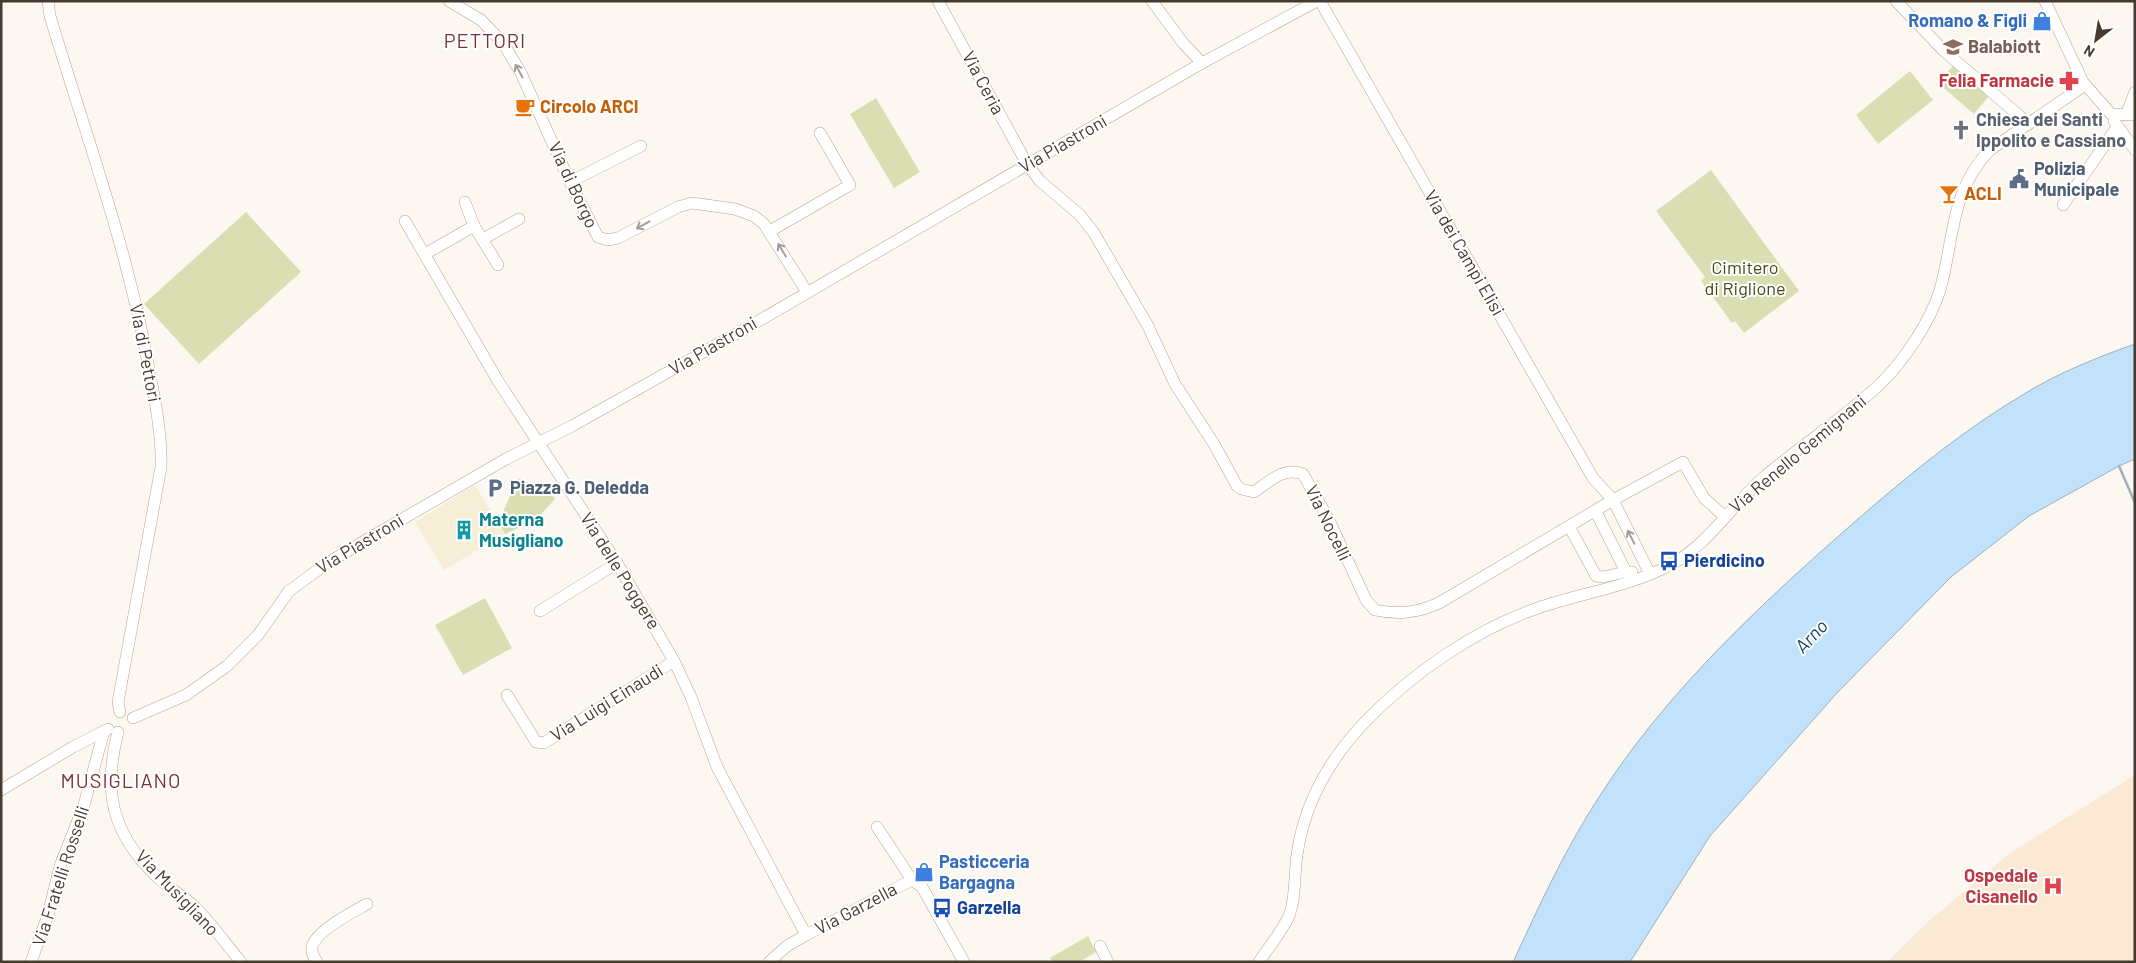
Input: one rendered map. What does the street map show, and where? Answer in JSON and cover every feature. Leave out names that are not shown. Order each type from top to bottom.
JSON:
[{"type":"street","name":"Via di Pettori","points":[[48,1],[53,25],[131,282],[160,437],[161,467],[118,702],[120,712]]},
{"type":"street","name":"Via di Borgo","points":[[448,1],[481,20],[503,43],[521,73],[594,231],[604,239],[618,238],[678,207],[692,203],[723,207],[748,213],[759,219],[770,231],[807,292]]},
{"type":"street","name":"Via Ceria","points":[[938,1],[1028,164]]},
{"type":"street","points":[[1152,1],[1178,37],[1202,63]]},
{"type":"street","name":"Via Piastroni","points":[[1,790],[72,747],[112,730],[127,729],[133,718],[186,695],[227,666],[258,635],[289,591],[326,564],[464,482],[539,444],[807,292],[1202,63],[1318,1]]},
{"type":"street","name":"Via dei Campi Elisi","points":[[1318,1],[1593,478],[1606,495],[1613,500]]},
{"type":"street","points":[[1896,1],[1943,50],[2029,124]]},
{"type":"street","points":[[2045,1],[2085,85],[2111,114],[2117,127],[2135,150]]},
{"type":"street","name":"Via Renello Gemignani","points":[[1259,962],[1281,930],[1290,911],[1298,850],[1309,805],[1324,775],[1363,724],[1428,667],[1446,654],[1503,622],[1539,607],[1646,575],[1677,562],[1761,479],[1880,384],[1894,368],[1929,315],[1938,295],[1953,220],[1967,184],[1990,150],[2085,85]]},
{"type":"street","points":[[2111,114],[2130,115],[2135,92]]},
{"type":"street","points":[[2063,205],[2117,127]]},
{"type":"street","points":[[770,231],[850,185],[820,133]]},
{"type":"street","points":[[570,182],[641,146]]},
{"type":"street","name":"Via Nocelli","points":[[1028,164],[1040,181],[1080,215],[1094,233],[1148,326],[1175,384],[1214,444],[1237,486],[1254,492],[1281,473],[1290,470],[1303,474],[1329,520],[1366,600],[1375,610],[1407,613],[1429,608],[1570,528],[1613,500],[1683,462],[1704,498],[1724,516]]},
{"type":"street","points":[[465,202],[474,226],[498,266]]},
{"type":"street","points":[[483,239],[518,219]]},
{"type":"street","name":"Via delle Poggere","points":[[405,221],[484,356],[616,563],[674,661],[692,697],[717,767],[806,935]]},
{"type":"street","points":[[425,254],[474,226]]},
{"type":"street","points":[[1613,500],[1646,575]]},
{"type":"street","points":[[1596,512],[1626,572]]},
{"type":"street","points":[[1570,528],[1596,576],[1603,577],[1626,572],[1646,575]]},
{"type":"street","points":[[540,611],[616,563]]},
{"type":"street","name":"Via Luigi Einaudi","points":[[507,695],[536,742],[544,743],[674,661]]},
{"type":"street","points":[[112,730],[115,717],[120,712],[130,712],[133,718]]},
{"type":"street","name":"Via Fratelli Rosselli","points":[[31,962],[48,915],[64,856],[112,730]]},
{"type":"street","name":"Via Musigliano","points":[[112,730],[111,799],[116,818],[124,833],[155,875],[194,906],[241,962]]},
{"type":"street","points":[[877,828],[912,880]]},
{"type":"street","name":"Via Garzella","points":[[769,962],[787,946],[806,935],[912,880],[922,887],[964,962]]},
{"type":"street","points":[[317,962],[312,952],[314,943],[327,929],[367,904]]},
{"type":"street","points":[[1100,946],[1108,962]]},
{"type":"shaded area","points":[[475,485],[505,534],[444,570],[415,522]]},
{"type":"shaded area","name":"Ospedale Cisanello","points":[[2135,775],[2135,962],[1887,962],[1931,919],[2010,853]]},
{"type":"green space","points":[[1953,66],[1989,96],[1974,114],[1938,83]]},
{"type":"green space","points":[[1910,71],[1933,100],[1878,144],[1856,115]]},
{"type":"green space","points":[[876,98],[920,172],[894,188],[850,114]]},
{"type":"green space","name":"Cimitero di Riglione","points":[[1711,170],[1799,291],[1744,333],[1735,321],[1732,323],[1701,281],[1705,277],[1656,211]]},
{"type":"green space","points":[[246,212],[301,272],[199,364],[144,304]]},
{"type":"green space","points":[[518,478],[544,490],[546,486],[555,499],[535,521],[505,534],[494,514],[502,514]]},
{"type":"green space","points":[[485,598],[512,648],[463,675],[435,625]]},
{"type":"green space","points":[[1088,936],[1096,952],[1079,962],[1053,962],[1050,958]]},
{"type":"water","name":"Arno","points":[[2135,344],[2135,459],[2029,516],[1951,577],[1837,693],[1710,836],[1630,962],[1513,962],[1565,855],[1601,794],[1624,760],[1676,695],[1733,634],[1794,576],[1872,507],[1921,466],[1972,428],[2050,379]]},
{"type":"waterway","points":[[2119,466],[2135,503]]},
{"type":"place","name":"Romano & Figli","points":[[2042,21]]},
{"type":"place","name":"Balabiott","points":[[1953,47]]},
{"type":"place","name":"Felia Farmacie","points":[[2069,81]]},
{"type":"place","name":"Circolo ARCI","points":[[525,107]]},
{"type":"place","name":"Chiesa dei Santi Ippolito e Cassiano","points":[[1961,130]]},
{"type":"place","name":"Polizia Municipale","points":[[2019,179]]},
{"type":"place","name":"ACLI","points":[[1949,194]]},
{"type":"place","name":"Piazza G. Deledda","points":[[495,488]]},
{"type":"place","name":"Materna Musigliano","points":[[464,530]]},
{"type":"place","name":"Pierdicino","points":[[1669,561]]},
{"type":"place","name":"Pasticceria Bargagna","points":[[924,872]]},
{"type":"place","name":"Ospedale Cisanello","points":[[2053,886]]},
{"type":"place","name":"Garzella","points":[[942,908]]},
{"type":"district","name":"PETTORI","points":[[485,41]]},
{"type":"district","name":"MUSIGLIANO","points":[[121,781]]}]
